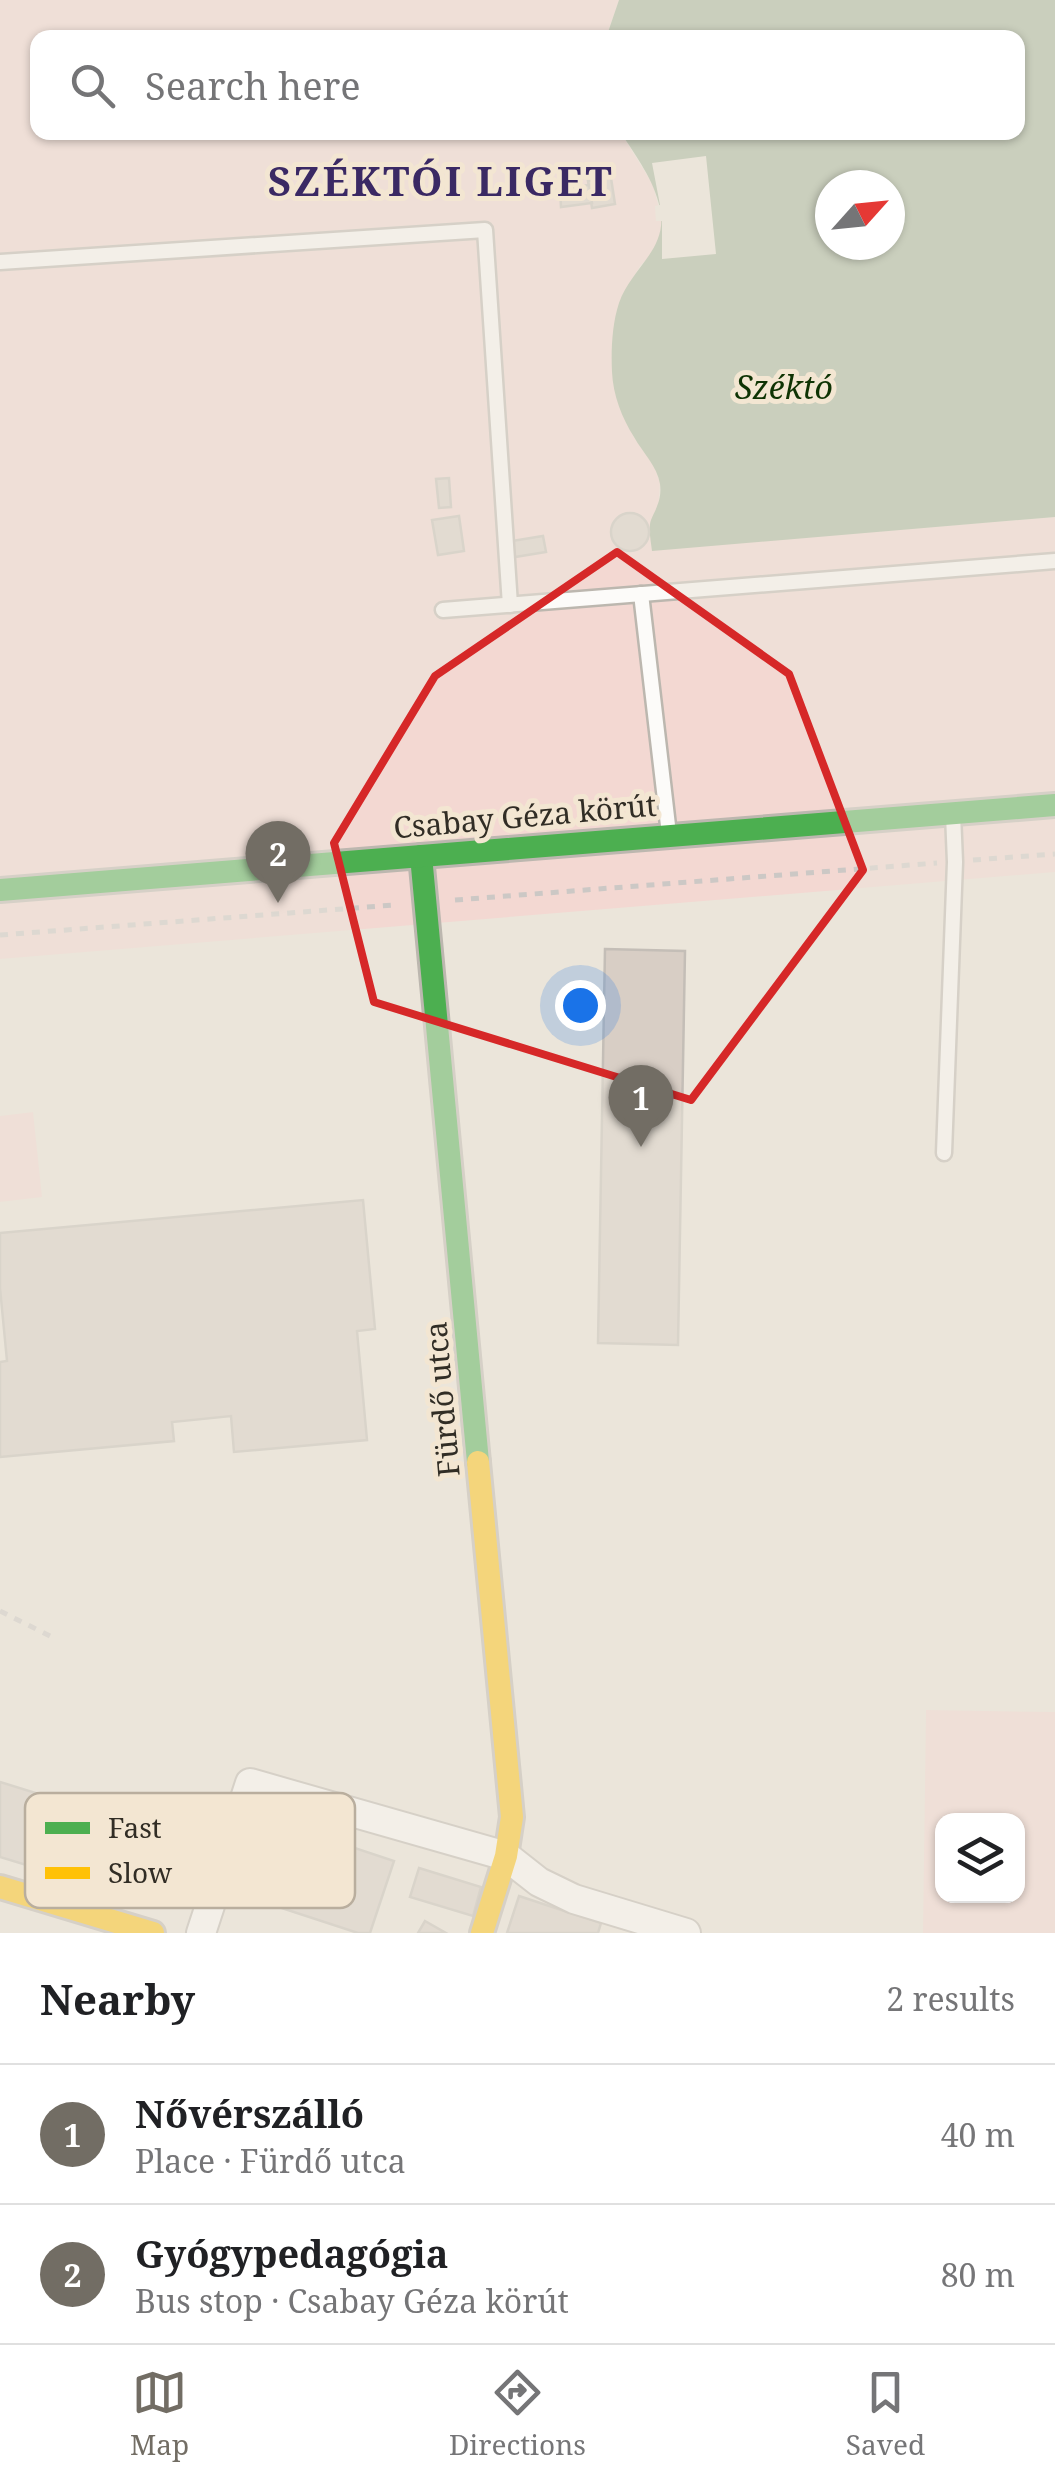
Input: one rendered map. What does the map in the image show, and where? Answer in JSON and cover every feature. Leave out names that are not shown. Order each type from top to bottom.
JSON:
[{"type":"street","name":"Csabay Géza körút","points":[[0,890],[1055,805]]},
{"type":"street","name":"Fürdő utca","points":[[421,856],[512,1817],[506,1856],[482,1933]]},
{"type":"street","points":[[247,1793],[250,1783],[285,1793]]},
{"type":"street","points":[[355,1813],[506,1856],[539,1882],[574,1899],[686,1933]]},
{"type":"street","points":[[0,1886],[25,1894]]},
{"type":"street","points":[[71,1908],[152,1933]]},
{"type":"street","points":[[201,1933],[209,1908]]},
{"type":"lane","points":[[0,262],[485,230],[510,604]]},
{"type":"lane","points":[[443,610],[1055,561]]},
{"type":"lane","points":[[641,594],[669,835]]},
{"type":"lane","points":[[944,1153],[955,862],[953,813]]},
{"type":"path","points":[[0,935],[1055,854]]},
{"type":"path","points":[[0,1610],[50,1636]]},
{"type":"highlighted area","points":[[617,552],[789,674],[863,870],[691,1100],[374,1002],[334,843],[435,676]]},
{"type":"shaded area","points":[[0,0],[619,0],[608,30],[30,30],[30,140],[625,140],[653,185],[662,221],[654,252],[640,266],[619,304],[633,436],[654,466],[660,483],[658,513],[650,524],[652,550],[1055,517],[1055,872],[0,959]]},
{"type":"shaded area","points":[[33,1112],[42,1197],[0,1202],[0,1116]]},
{"type":"shaded area","points":[[926,1710],[1055,1712],[1055,1933],[923,1933]]},
{"type":"water","name":"Széktó","points":[[619,0],[1055,0],[1055,517],[652,551],[650,523],[660,484],[619,406],[613,381],[612,346],[619,303],[659,235],[660,208],[625,140],[1025,140],[1025,30],[609,30]]},
{"type":"pier","points":[[706,156],[716,254],[662,259],[662,221],[656,221],[655,206],[660,205],[652,163]]},
{"type":"building","points":[[611,178],[615,204],[592,208],[588,181]]},
{"type":"building","points":[[589,185],[592,203],[561,207],[560,188]]},
{"type":"building","points":[[449,478],[451,507],[439,508],[436,479]]},
{"type":"building","points":[[630,513],[643,519],[649,532],[643,545],[630,551],[617,545],[611,532],[617,519]]},
{"type":"building","points":[[459,516],[464,551],[438,555],[432,520]]},
{"type":"building","points":[[543,536],[546,552],[515,557],[512,541]]},
{"type":"building","points":[[605,949],[685,951],[678,1345],[598,1343]]},
{"type":"building","points":[[363,1200],[375,1329],[357,1331],[367,1440],[234,1452],[231,1416],[172,1422],[174,1441],[0,1457],[0,1362],[7,1361],[0,1288],[0,1233]]},
{"type":"building","points":[[0,1782],[35,1793],[25,1793],[25,1865],[0,1857]]},
{"type":"building","points":[[355,1848],[394,1861],[370,1933],[358,1933],[281,1908],[355,1908]]},
{"type":"building","points":[[419,1868],[481,1887],[473,1916],[410,1897]]},
{"type":"building","points":[[519,1896],[601,1923],[598,1933],[507,1933]]},
{"type":"building","points":[[425,1921],[446,1933],[418,1933]]},
{"type":"traffic: fast","points":[[0,890],[1055,805]]},
{"type":"traffic: fast","points":[[421,856],[478,1462]]},
{"type":"traffic: slow","points":[[478,1462],[512,1817],[506,1856],[482,1933]]},
{"type":"traffic: slow","points":[[0,1887],[25,1895]]},
{"type":"traffic: slow","points":[[70,1908],[153,1933]]},
{"type":"place","name":"Gyógypedagógia","points":[[278,903]]},
{"type":"place","name":"Nővérszálló","points":[[641,1147]]},
{"type":"district","name":"SZÉKTÓI LIGET","points":[[441,182]]}]
